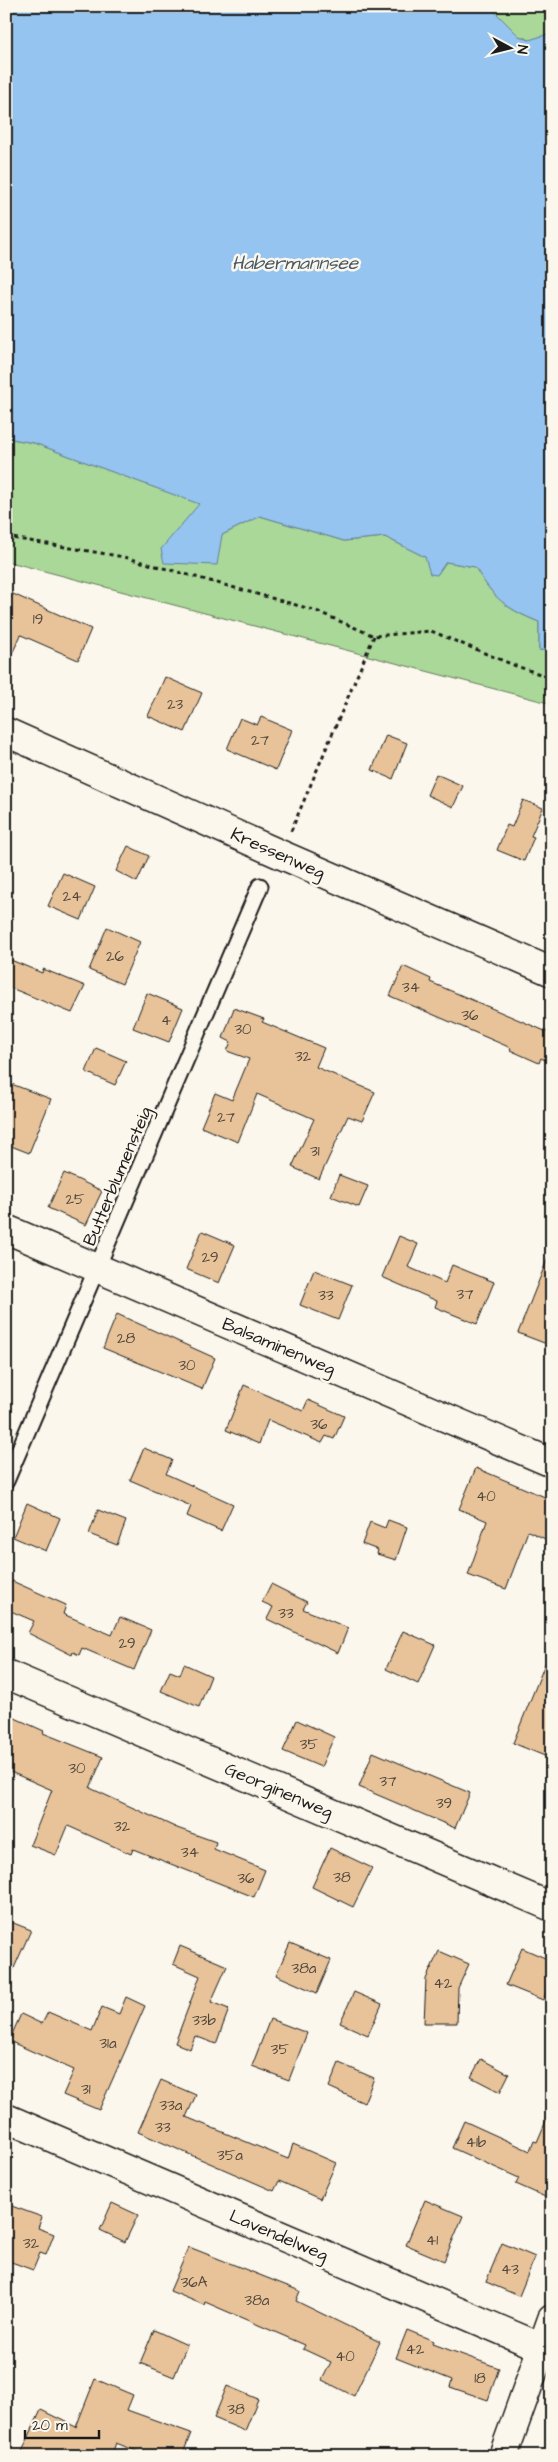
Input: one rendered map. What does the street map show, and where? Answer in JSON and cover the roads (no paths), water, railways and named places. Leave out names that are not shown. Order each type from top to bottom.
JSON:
[{"type":"street","name":"Kressenweg","points":[[6,732],[281,855],[552,972]]},
{"type":"street","name":"Balsaminenweg","points":[[6,1229],[552,1463]]},
{"type":"street","name":"Georginenweg","points":[[6,1674],[552,1907]]},
{"type":"street","name":"Lavendelweg","points":[[6,2118],[547,2350]]},
{"type":"street","points":[[503,2456],[547,2350],[552,2319]]},
{"type":"lane","name":"Butterblumensteig","points":[[6,1481],[260,886]]},
{"type":"water","name":"Habermannsee","points":[[6,6],[489,6],[519,36],[529,40],[552,33],[552,651],[539,650],[539,622],[517,612],[501,601],[488,587],[475,567],[446,562],[437,575],[430,574],[425,557],[385,537],[344,541],[260,516],[222,535],[217,565],[164,563],[161,549],[199,504],[34,443],[6,438]]}]
